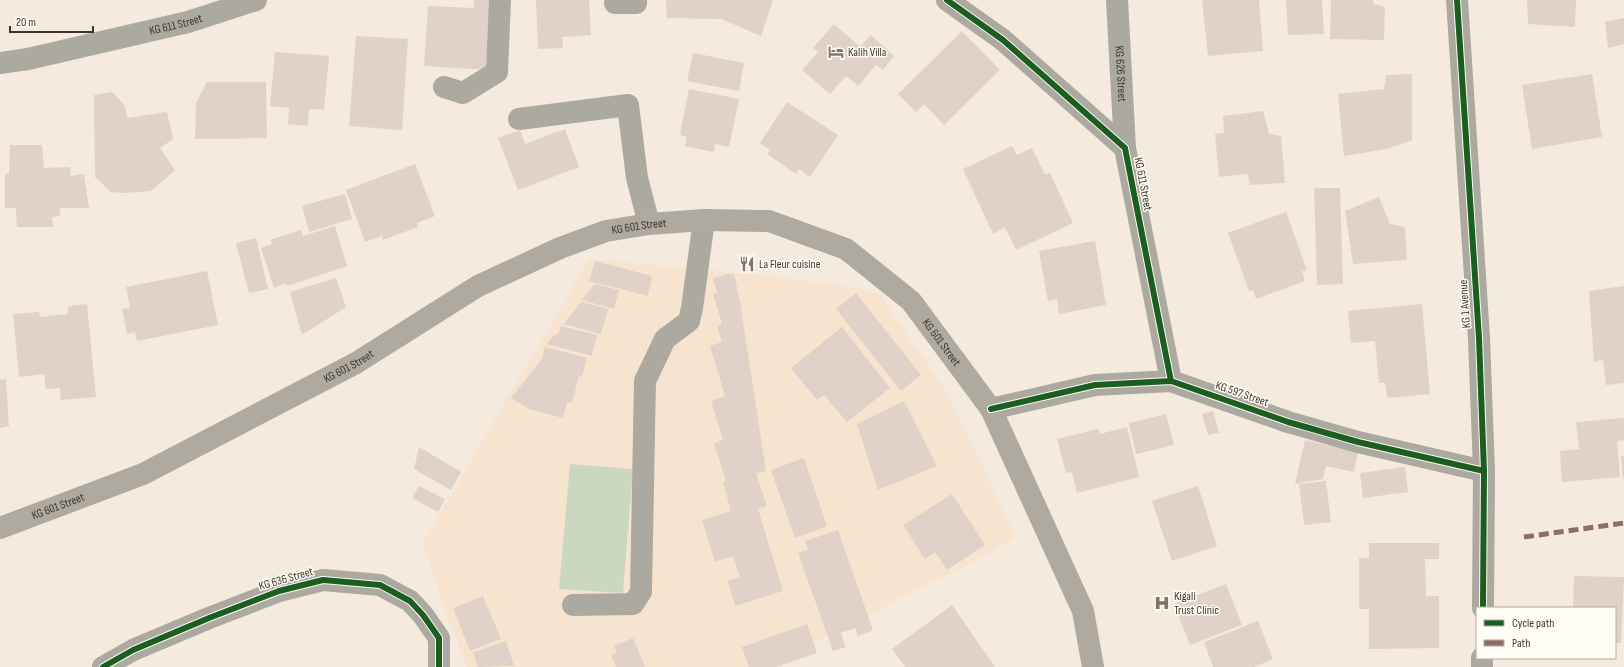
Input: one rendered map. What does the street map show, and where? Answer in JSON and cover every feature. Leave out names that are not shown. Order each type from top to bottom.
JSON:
[{"type":"main road","name":"KG 601 Street","points":[[0,528],[143,474],[356,363],[485,283],[560,248],[606,231],[649,224],[704,220],[769,220],[846,249],[911,301],[991,409],[1083,611],[1093,667]]},
{"type":"street","name":"KG 611 Street","points":[[0,63],[28,59],[188,22],[256,0]]},
{"type":"street","points":[[444,87],[463,93],[497,72],[500,0]]},
{"type":"street","points":[[614,3],[636,3],[636,0]]},
{"type":"street","name":"KG 611 Street","points":[[948,0],[1003,40],[1125,148],[1171,381]]},
{"type":"street","name":"KG 626 Street","points":[[1117,0],[1125,148]]},
{"type":"street","name":"KG 1 Avenue","points":[[1457,0],[1479,338],[1484,471],[1483,607]]},
{"type":"street","points":[[519,119],[628,105],[637,178],[649,224]]},
{"type":"street","points":[[572,605],[633,604],[641,592],[645,382],[665,339],[688,321],[692,308],[704,220]]},
{"type":"street","name":"KG 597 Street","points":[[991,409],[1095,385],[1171,381],[1288,422],[1358,442],[1484,471]]},
{"type":"street","name":"KG 636 Street","points":[[103,667],[133,650],[216,615],[279,591],[323,580],[380,585],[410,601],[423,615],[439,638],[439,667]]},
{"type":"shaded area","points":[[590,259],[761,275],[841,285],[880,295],[944,388],[1016,535],[989,554],[765,667],[467,667],[443,605],[423,543]]},
{"type":"green space","points":[[570,464],[633,469],[623,593],[559,589]]},
{"type":"building","points":[[474,0],[493,0],[488,70],[424,66],[428,6],[474,8]]},
{"type":"building","points":[[536,0],[589,0],[591,35],[562,37],[563,48],[538,49]]},
{"type":"building","points":[[666,0],[773,0],[761,36],[721,19],[667,18]]},
{"type":"building","points":[[1202,0],[1259,0],[1263,51],[1208,56]]},
{"type":"building","points":[[1286,0],[1322,0],[1324,34],[1288,35]]},
{"type":"building","points":[[1331,0],[1373,0],[1374,4],[1385,7],[1384,40],[1330,39]]},
{"type":"building","points":[[1527,0],[1576,0],[1575,27],[1528,24]]},
{"type":"building","points":[[1624,18],[1624,44],[1608,48],[1605,22]]},
{"type":"building","points":[[834,24],[860,47],[871,35],[894,56],[883,70],[876,65],[858,86],[846,76],[830,94],[802,70],[818,52],[813,48]]},
{"type":"building","points":[[962,31],[1000,70],[944,125],[924,104],[916,112],[898,94]]},
{"type":"building","points":[[356,36],[408,39],[402,130],[349,126]]},
{"type":"building","points":[[275,52],[329,56],[324,110],[309,109],[308,126],[288,124],[289,108],[270,106]]},
{"type":"building","points":[[693,53],[744,63],[739,91],[687,81]]},
{"type":"building","points":[[1412,74],[1412,140],[1387,149],[1344,156],[1338,94],[1384,89],[1386,75]]},
{"type":"building","points":[[1592,74],[1602,137],[1532,149],[1522,85]]},
{"type":"building","points":[[207,82],[266,82],[267,138],[195,139],[196,103]]},
{"type":"building","points":[[689,89],[739,99],[729,147],[715,144],[714,152],[685,146],[687,137],[680,135]]},
{"type":"building","points":[[112,92],[125,106],[127,118],[167,112],[173,139],[160,148],[175,170],[151,191],[124,193],[111,192],[95,177],[94,95]]},
{"type":"building","points":[[787,102],[838,135],[810,177],[799,169],[796,174],[767,154],[770,150],[760,143]]},
{"type":"building","points":[[1263,111],[1269,134],[1281,136],[1285,183],[1250,185],[1248,174],[1219,177],[1215,134],[1224,133],[1223,116]]},
{"type":"building","points":[[565,129],[579,167],[518,190],[498,138],[520,130],[525,144]]},
{"type":"building","points":[[10,145],[42,145],[44,168],[70,167],[71,176],[84,174],[89,208],[60,208],[60,216],[52,217],[53,227],[17,227],[16,208],[5,208],[5,174],[9,174]]},
{"type":"building","points":[[1012,146],[1017,155],[1032,148],[1045,175],[1050,173],[1073,223],[1016,250],[1005,227],[993,234],[963,169]]},
{"type":"building","points":[[415,164],[435,216],[417,223],[418,227],[383,240],[382,236],[365,242],[346,190]]},
{"type":"building","points":[[1314,188],[1340,188],[1343,284],[1317,285]]},
{"type":"building","points":[[345,194],[352,219],[309,232],[302,206]]},
{"type":"building","points":[[1379,197],[1390,224],[1405,227],[1407,260],[1353,264],[1345,211]]},
{"type":"building","points":[[1286,212],[1307,270],[1302,271],[1305,281],[1256,299],[1253,290],[1249,291],[1228,233]]},
{"type":"building","points":[[335,226],[347,266],[287,286],[286,283],[274,288],[261,248],[272,244],[270,240],[301,230],[303,236]]},
{"type":"building","points":[[256,238],[268,289],[249,293],[236,243]]},
{"type":"building","points":[[1095,241],[1106,305],[1059,314],[1057,299],[1048,301],[1039,251]]},
{"type":"building","points":[[595,261],[652,276],[648,296],[589,281]]},
{"type":"building","points":[[207,271],[218,325],[137,341],[135,332],[127,334],[122,309],[130,308],[126,287]]},
{"type":"building","points":[[731,273],[732,275],[734,274],[740,302],[766,471],[756,473],[767,506],[758,509],[783,591],[735,606],[728,581],[740,577],[733,556],[715,562],[702,520],[731,511],[723,482],[726,481],[714,443],[723,440],[711,401],[725,396],[710,346],[722,342],[717,326],[722,324],[713,294],[717,293],[713,278]]},
{"type":"building","points":[[336,278],[346,307],[302,335],[290,292]]},
{"type":"building","points":[[595,284],[619,290],[614,309],[582,300]]},
{"type":"building","points":[[1624,286],[1624,383],[1606,385],[1603,360],[1594,362],[1589,291]]},
{"type":"building","points":[[856,293],[921,375],[901,391],[836,309]]},
{"type":"building","points":[[581,302],[608,309],[601,334],[564,324]]},
{"type":"building","points":[[87,304],[96,397],[61,400],[60,388],[46,389],[44,374],[19,377],[13,314],[39,312],[40,317],[67,314],[69,306]]},
{"type":"building","points":[[1422,304],[1430,394],[1387,398],[1385,383],[1379,383],[1375,341],[1351,343],[1348,311]]},
{"type":"building","points":[[561,326],[597,335],[592,356],[547,344],[552,337],[559,333]]},
{"type":"building","points":[[842,327],[890,388],[847,422],[824,395],[817,400],[791,368]]},
{"type":"building","points":[[545,347],[587,358],[582,377],[579,376],[572,403],[567,402],[563,418],[529,409],[511,398],[542,359]]},
{"type":"building","points":[[6,379],[9,426],[0,428],[0,380]]},
{"type":"building","points":[[904,401],[937,466],[878,490],[857,424]]},
{"type":"building","points":[[1213,411],[1219,433],[1208,435],[1202,414]]},
{"type":"building","points":[[1166,414],[1174,445],[1136,454],[1129,423]]},
{"type":"building","points":[[1624,418],[1624,440],[1617,441],[1620,477],[1562,482],[1560,451],[1579,449],[1576,422]]},
{"type":"building","points":[[1127,427],[1139,477],[1077,493],[1072,472],[1066,473],[1057,439],[1098,429],[1100,434]]},
{"type":"building","points":[[1305,440],[1358,452],[1354,472],[1326,466],[1323,479],[1295,484]]},
{"type":"building","points":[[419,447],[461,472],[451,490],[414,469]]},
{"type":"building","points":[[1621,456],[1624,456],[1624,479],[1623,479]]},
{"type":"building","points":[[804,458],[827,526],[795,538],[771,470]]},
{"type":"building","points":[[1405,467],[1408,492],[1363,498],[1360,473]]},
{"type":"building","points":[[1326,481],[1331,522],[1304,525],[1299,484]]},
{"type":"building","points":[[419,486],[445,499],[438,512],[412,498]]},
{"type":"building","points":[[1198,486],[1217,546],[1172,561],[1152,501]]},
{"type":"building","points":[[952,494],[985,545],[947,570],[935,552],[925,559],[903,525]]},
{"type":"building","points":[[838,530],[873,630],[858,636],[855,628],[841,633],[846,647],[833,651],[798,553],[808,550],[805,541]]},
{"type":"building","points":[[1369,543],[1439,543],[1439,559],[1425,559],[1426,596],[1439,596],[1439,648],[1369,649],[1369,609],[1359,609],[1359,558],[1369,558]]},
{"type":"building","points":[[1574,576],[1624,577],[1621,643],[1616,643],[1616,607],[1573,607]]},
{"type":"building","points":[[1226,584],[1242,625],[1190,645],[1174,604]]},
{"type":"building","points":[[483,596],[501,639],[470,651],[453,608]]},
{"type":"building","points":[[952,605],[995,667],[905,667],[892,649]]},
{"type":"building","points":[[1258,621],[1273,659],[1254,667],[1213,667],[1204,642]]},
{"type":"building","points":[[807,624],[817,653],[776,667],[749,667],[742,647]]},
{"type":"building","points":[[633,638],[645,667],[616,667],[611,655],[617,653],[614,646]]},
{"type":"building","points":[[506,641],[514,666],[478,667],[473,652]]},
{"type":"marked path","points":[[1524,537],[1624,523]]},
{"type":"cycle path","points":[[947,0],[1003,40],[1125,148],[1171,381]]},
{"type":"cycle path","points":[[1457,0],[1479,338],[1484,471],[1483,607]]},
{"type":"cycle path","points":[[991,409],[1095,385],[1171,381],[1288,422],[1358,442],[1484,471]]},
{"type":"cycle path","points":[[103,667],[133,650],[209,618],[279,591],[323,580],[380,585],[410,601],[423,615],[439,638],[439,667]]},
{"type":"place","name":"Kalih Villa","points":[[836,52]]},
{"type":"place","name":"La Fleur cuisine","points":[[747,264]]},
{"type":"place","name":"Kigali Trust Clinic","points":[[1162,603]]}]
